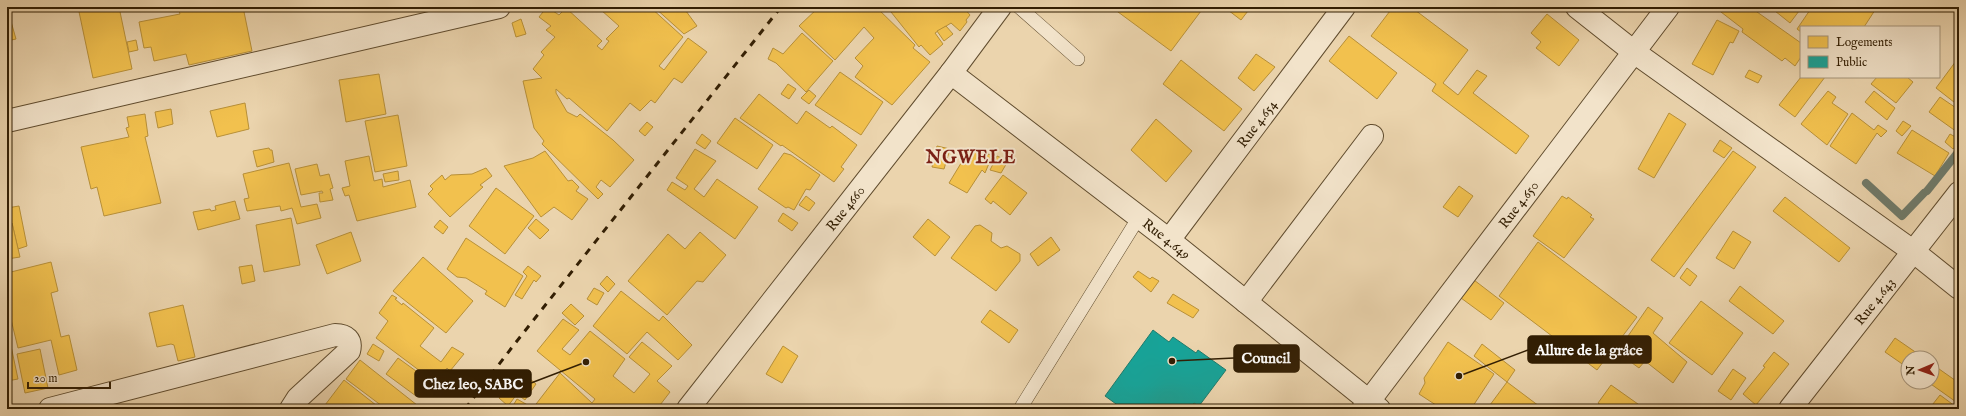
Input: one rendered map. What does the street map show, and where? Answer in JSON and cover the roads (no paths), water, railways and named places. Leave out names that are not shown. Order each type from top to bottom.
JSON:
[{"type":"street","points":[[7,121],[499,7]]},
{"type":"street","name":"Rue 4660","points":[[688,409],[952,73],[1000,7]]},
{"type":"street","name":"Rue 4.654","points":[[1169,240],[1344,7]]},
{"type":"street","points":[[1577,7],[1634,52],[1914,252],[1959,288]]},
{"type":"street","name":"Rue 4.650","points":[[1370,407],[1668,7]]},
{"type":"street","name":"Rue 4.649","points":[[952,73],[1169,240],[1246,302],[1370,407]]},
{"type":"street","points":[[1246,302],[1372,136]]},
{"type":"street","name":"Rue 4.643","points":[[1790,409],[1914,252],[1959,192]]},
{"type":"street","points":[[50,409],[335,335],[343,335],[348,338],[351,345],[349,351],[298,398],[291,409]]},
{"type":"lane","points":[[1019,7],[1078,59]]},
{"type":"lane","points":[[1020,409],[1139,217]]},
{"type":"waterway","points":[[1927,191],[1959,151]]},
{"type":"waterway","points":[[1866,183],[1902,216],[1924,193]]},
{"type":"railway","points":[[465,409],[781,7]]},
{"type":"place","name":"Council","points":[[1172,361]]},
{"type":"place","name":"Chez leo, SABC","points":[[586,362]]},
{"type":"place","name":"Allure de la grâce","points":[[1459,376]]},
{"type":"district","name":"NGWELE","points":[[971,157]]}]
